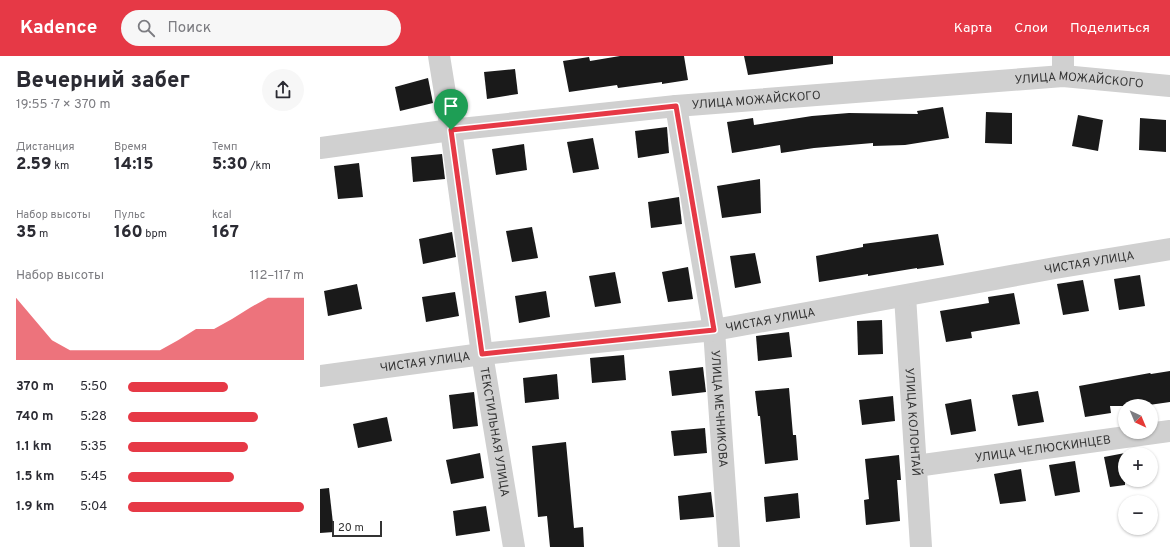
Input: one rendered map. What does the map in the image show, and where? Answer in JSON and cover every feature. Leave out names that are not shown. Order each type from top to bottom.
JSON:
[{"type":"street","name":"ТЕКСТИЛЬНАЯ УЛИЦА","points":[[439,56],[451,130],[482,354],[514,547]]},
{"type":"street","name":"УЛИЦА МОЖАЙСКОГО","points":[[320,148],[451,130],[1063,66],[1170,86]]},
{"type":"street","name":"УЛИЦА МЕЧНИКОВА","points":[[676,106],[714,330],[729,547]]},
{"type":"street","name":"ЧИСТАЯ УЛИЦА","points":[[320,376],[482,354],[714,330],[1055,268],[1170,249]]},
{"type":"street","name":"УЛИЦА КОЛОНТАЙ","points":[[905,296],[920,547]]},
{"type":"street","name":"УЛИЦА ЧЕЛЮСКИНЦЕВ","points":[[916,466],[1170,431]]},
{"type":"building","points":[[620,56],[684,56],[688,80],[618,88],[617,85],[569,92],[563,61],[589,57],[590,61]]},
{"type":"building","points":[[744,56],[833,56],[833,64],[748,75]]},
{"type":"building","points":[[515,69],[518,94],[487,99],[484,72]]},
{"type":"building","points":[[428,78],[433,103],[400,111],[395,87]]},
{"type":"building","points":[[943,107],[949,138],[905,145],[873,146],[873,143],[814,148],[781,153],[780,145],[732,153],[727,122],[753,118],[754,125],[812,116],[849,113],[918,114],[917,111]]},
{"type":"building","points":[[986,112],[1012,113],[1012,144],[985,143]]},
{"type":"building","points":[[1078,115],[1103,120],[1098,151],[1072,146]]},
{"type":"building","points":[[1140,118],[1166,120],[1166,152],[1139,150]]},
{"type":"building","points":[[667,127],[669,153],[638,158],[635,131]]},
{"type":"building","points":[[593,138],[599,169],[573,173],[567,142]]},
{"type":"building","points":[[524,144],[527,170],[496,175],[492,149]]},
{"type":"building","points":[[442,154],[445,179],[413,182],[411,157]]},
{"type":"building","points":[[359,163],[363,197],[338,199],[334,166]]},
{"type":"building","points":[[760,179],[761,213],[722,218],[717,186]]},
{"type":"building","points":[[679,197],[682,224],[651,228],[648,202]]},
{"type":"building","points":[[532,227],[538,258],[512,262],[506,231]]},
{"type":"building","points":[[452,232],[456,257],[423,264],[419,239]]},
{"type":"building","points":[[938,234],[944,265],[868,276],[868,274],[819,282],[816,256],[863,247],[863,244]]},
{"type":"building","points":[[755,253],[761,283],[735,288],[730,256]]},
{"type":"building","points":[[688,267],[693,299],[668,302],[662,272]]},
{"type":"building","points":[[615,272],[621,303],[595,307],[589,276]]},
{"type":"building","points":[[1140,275],[1145,306],[1119,310],[1114,279]]},
{"type":"building","points":[[1083,280],[1089,311],[1063,315],[1057,284]]},
{"type":"building","points":[[357,284],[362,309],[328,316],[324,291]]},
{"type":"building","points":[[546,291],[550,317],[519,323],[515,296]]},
{"type":"building","points":[[455,292],[459,316],[426,322],[422,297]]},
{"type":"building","points":[[1014,293],[1020,324],[971,332],[972,338],[946,342],[940,311],[989,303],[988,297]]},
{"type":"building","points":[[882,320],[883,354],[858,355],[857,321]]},
{"type":"building","points":[[789,332],[792,357],[758,361],[756,336]]},
{"type":"building","points":[[624,355],[626,380],[592,383],[590,358]]},
{"type":"building","points":[[703,367],[706,392],[672,396],[669,371]]},
{"type":"building","points":[[1170,371],[1170,402],[1158,404],[1158,399],[1118,399],[1118,406],[1110,406],[1111,413],[1085,417],[1079,386]]},
{"type":"building","points":[[557,374],[559,399],[525,403],[523,378]]},
{"type":"building","points":[[789,388],[793,435],[796,435],[798,460],[765,464],[760,416],[758,416],[755,391]]},
{"type":"building","points":[[1038,391],[1044,422],[1018,426],[1012,395]]},
{"type":"building","points":[[474,392],[478,426],[453,429],[449,395]]},
{"type":"building","points":[[893,396],[895,421],[862,425],[859,400]]},
{"type":"building","points":[[971,399],[976,431],[951,435],[945,404]]},
{"type":"building","points":[[387,417],[392,441],[358,448],[353,424]]},
{"type":"building","points":[[705,428],[707,453],[674,456],[671,431]]},
{"type":"building","points":[[566,442],[574,528],[583,527],[584,547],[550,547],[547,516],[538,517],[532,446]]},
{"type":"building","points":[[480,453],[484,478],[451,484],[446,460]]},
{"type":"building","points":[[1118,454],[1118,486],[1110,487],[1104,457]]},
{"type":"building","points":[[899,455],[901,480],[897,480],[900,521],[866,525],[864,500],[869,499],[865,459]]},
{"type":"building","points":[[1075,461],[1080,492],[1055,496],[1049,465]]},
{"type":"building","points":[[1021,469],[1026,501],[1000,504],[994,474]]},
{"type":"building","points":[[329,488],[334,532],[320,533],[320,489]]},
{"type":"building","points":[[711,492],[714,517],[680,520],[678,496]]},
{"type":"building","points":[[798,493],[800,518],[766,522],[764,497]]},
{"type":"building","points":[[486,506],[490,531],[456,536],[453,511]]},
{"type":"route","points":[[676,106],[714,330],[482,354],[451,130],[676,106]]}]
